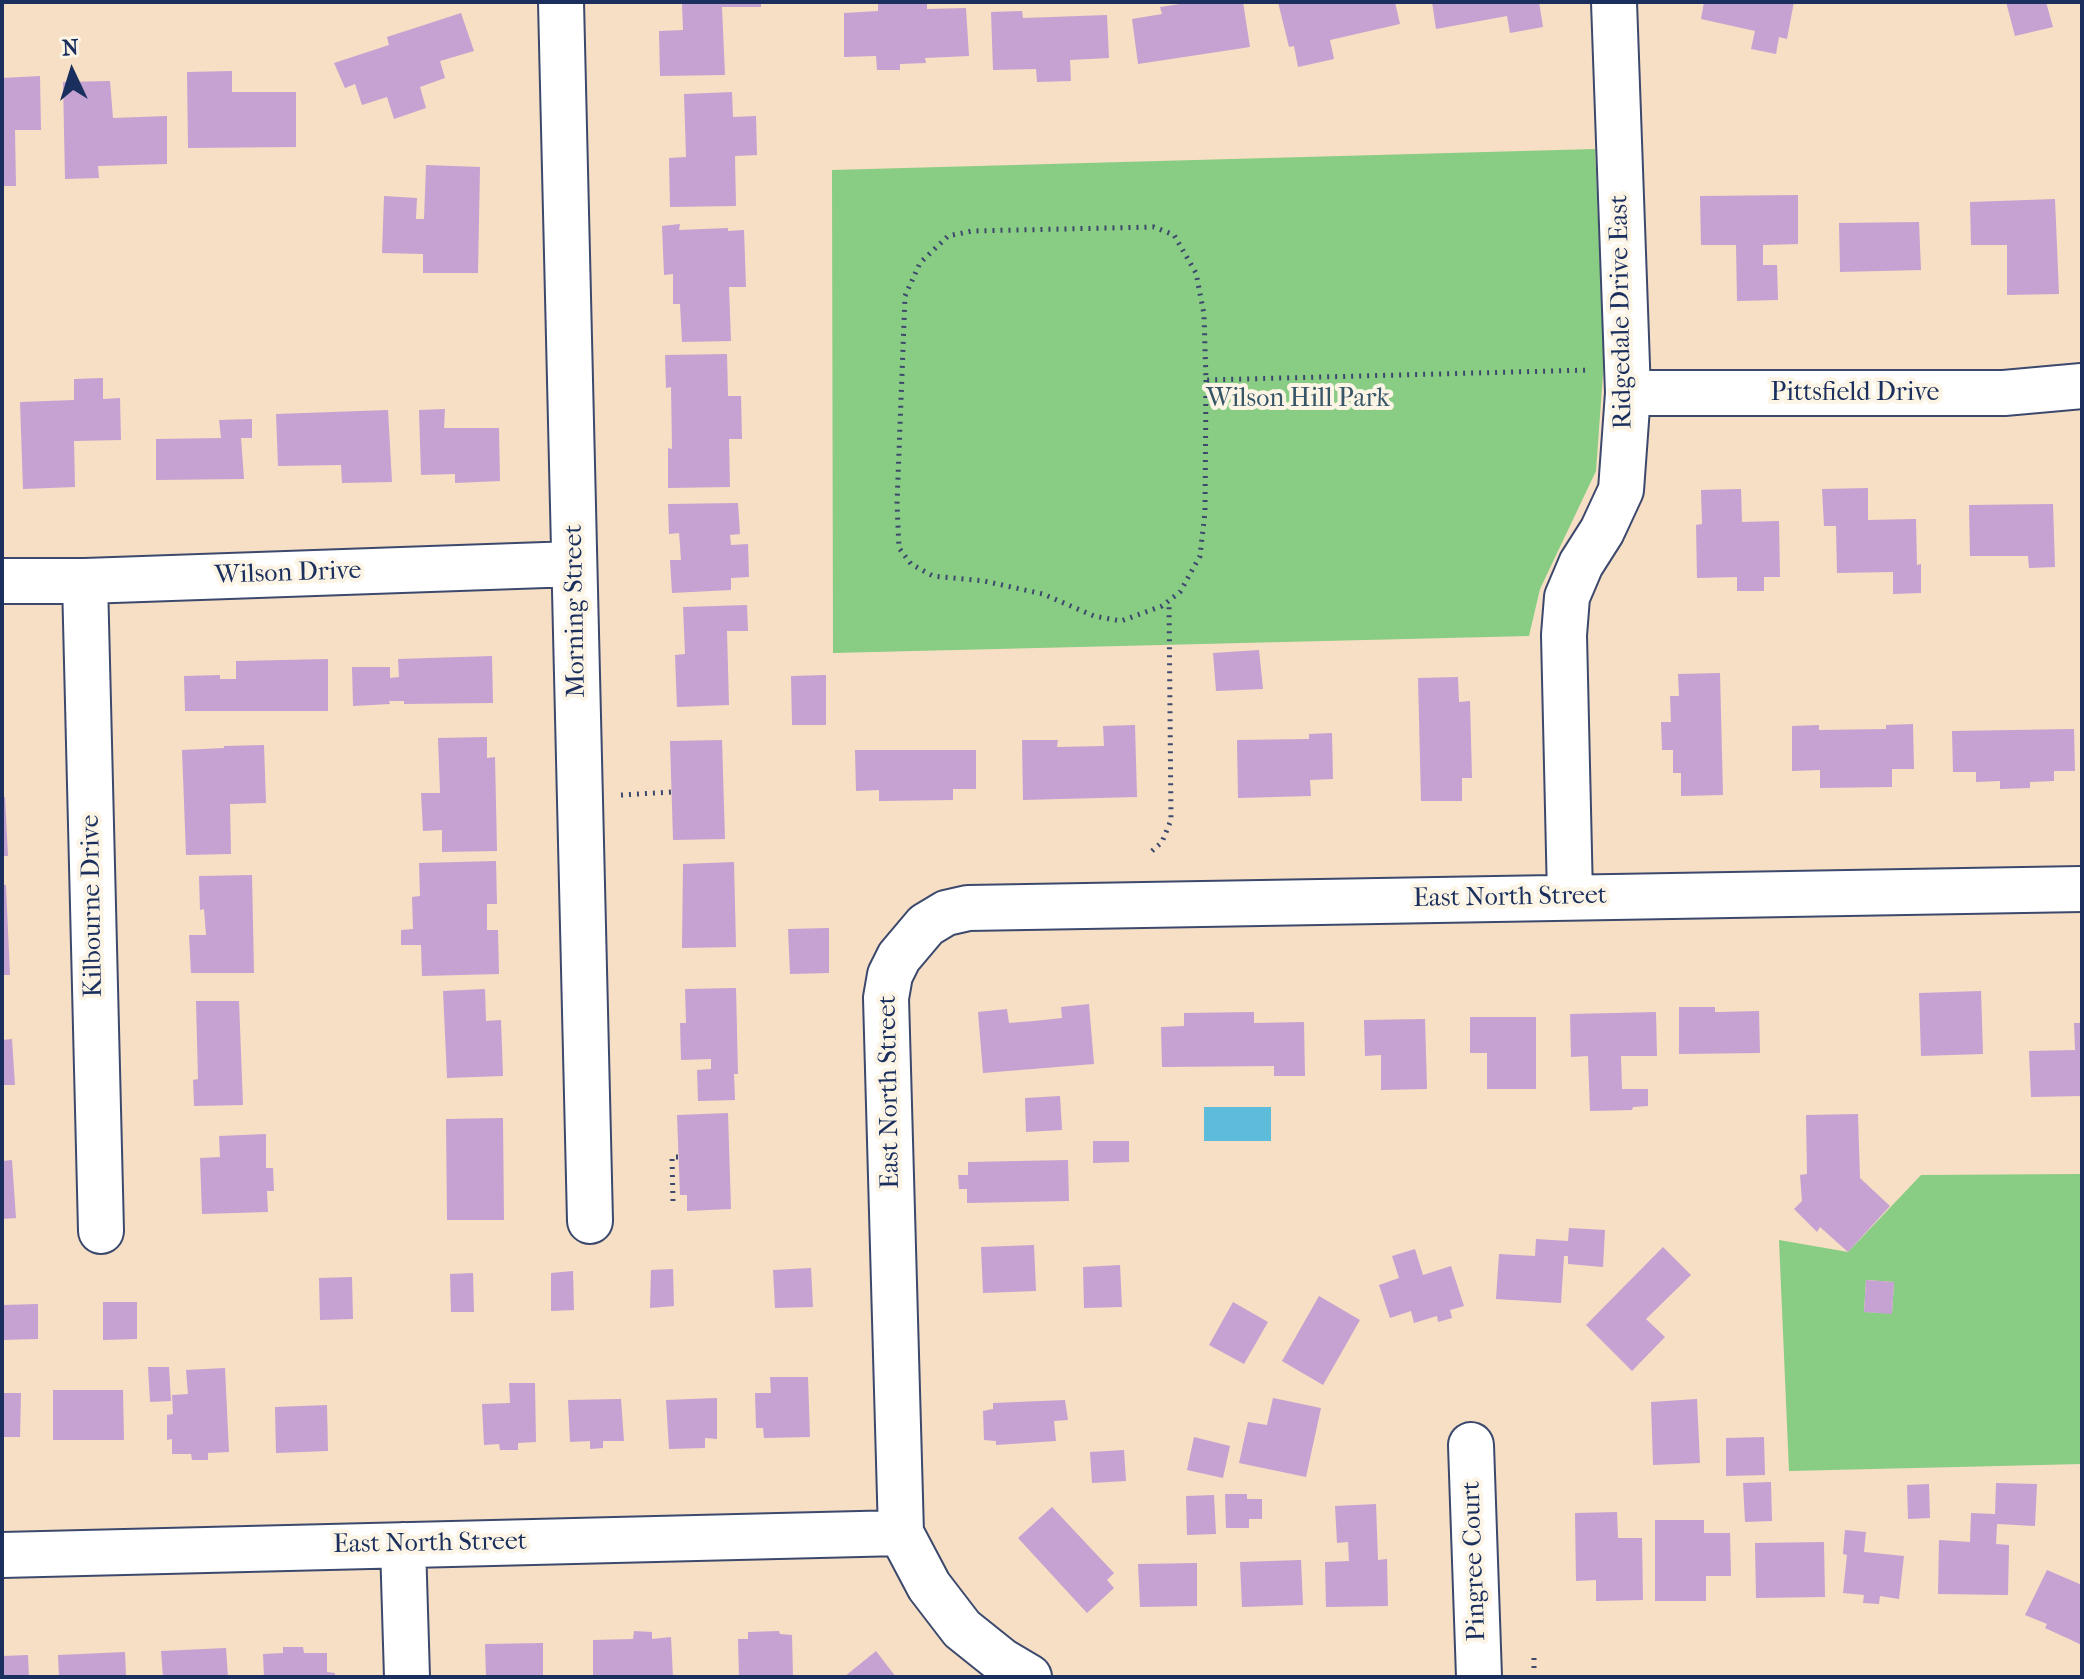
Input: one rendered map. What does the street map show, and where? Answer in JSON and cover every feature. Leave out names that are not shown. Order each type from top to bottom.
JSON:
[{"type":"street","name":"Morning Street","points":[[561,2],[590,1221]]},
{"type":"street","name":"Ridgedale Drive East","points":[[1570,896],[1564,635],[1567,597],[1621,490],[1628,381],[1614,2]]},
{"type":"street","name":"Pittsfield Drive","points":[[1628,381],[2004,393],[2082,386]]},
{"type":"street","name":"Wilson Drive","points":[[2,581],[85,581],[574,564]]},
{"type":"street","name":"Kilbourne Drive","points":[[85,581],[101,1231]]},
{"type":"street","name":"East North Street","points":[[2,1555],[901,1533],[886,998],[890,975],[899,957],[926,925],[946,913],[968,908],[2082,889]]},
{"type":"street","name":"Pingree Court","points":[[1471,1445],[1479,1677]]},
{"type":"street","points":[[901,1533],[929,1586],[962,1629],[1002,1661],[1029,1677]]},
{"type":"street","points":[[403,1545],[407,1677]]},
{"type":"path","points":[[1154,227],[1174,235],[1196,273],[1204,314],[1206,380],[1205,512],[1200,556],[1180,592],[1162,606],[1121,621],[1094,616],[1043,594],[984,581],[933,576],[911,564],[899,548],[897,504],[905,296],[920,263],[948,236],[972,231],[1154,227]]},
{"type":"path","points":[[1206,380],[1628,381]]},
{"type":"path","points":[[1152,851],[1162,842],[1171,820],[1169,600]]},
{"type":"path","points":[[580,797],[672,792]]},
{"type":"path","points":[[673,1201],[672,1157],[679,1157]]},
{"type":"path","points":[[1534,1658],[1534,1668]]},
{"type":"green space","name":"Wilson Hill Park","points":[[1595,149],[1604,360],[1596,471],[1540,589],[1529,636],[833,653],[832,170]]},
{"type":"green space","points":[[2082,1174],[2082,1464],[1789,1471],[1779,1240],[1848,1252],[1921,1175]],"holes":[[[1866,1280],[1894,1282],[1892,1313],[1864,1312]]]},
{"type":"water","points":[[1204,1107],[1271,1107],[1271,1141],[1204,1141]]},
{"type":"building","points":[[682,2],[761,2],[761,7],[722,7],[725,75],[660,76],[659,31],[683,30]]},
{"type":"building","points":[[1193,2],[1243,2],[1250,47],[1138,64],[1132,19],[1162,14],[1160,7]]},
{"type":"building","points":[[1278,2],[1395,2],[1400,24],[1330,40],[1334,59],[1298,67],[1294,46],[1289,47]]},
{"type":"building","points":[[1432,2],[1539,2],[1543,27],[1510,33],[1507,16],[1436,29]]},
{"type":"building","points":[[1704,2],[1794,2],[1787,39],[1779,37],[1776,54],[1751,49],[1755,31],[1701,19]]},
{"type":"building","points":[[2006,2],[2046,2],[2053,27],[2015,36]]},
{"type":"building","points":[[927,3],[927,9],[966,8],[969,56],[925,58],[926,63],[900,64],[900,70],[877,70],[876,56],[844,57],[844,13],[878,11],[878,4]]},
{"type":"building","points":[[1022,11],[1023,18],[1107,15],[1109,58],[1070,60],[1071,81],[1037,82],[1036,69],[993,70],[991,12]]},
{"type":"building","points":[[461,13],[474,51],[440,61],[445,78],[420,87],[426,108],[394,119],[387,97],[362,105],[355,84],[345,88],[334,63],[389,45],[387,37]]},
{"type":"building","points":[[232,71],[232,92],[296,92],[296,147],[188,148],[187,72]]},
{"type":"building","points":[[40,76],[41,130],[15,130],[16,186],[2,186],[2,78]]},
{"type":"building","points":[[110,81],[113,118],[167,116],[167,164],[98,166],[99,178],[65,179],[63,82]]},
{"type":"building","points":[[732,92],[733,117],[756,116],[757,155],[735,156],[736,206],[670,207],[669,158],[686,157],[684,94]]},
{"type":"building","points":[[426,165],[480,167],[478,273],[423,273],[423,254],[382,253],[384,196],[417,198],[416,219],[424,219]]},
{"type":"building","points":[[1798,195],[1798,244],[1763,245],[1763,265],[1777,265],[1778,300],[1737,301],[1736,245],[1701,245],[1700,196]]},
{"type":"building","points":[[2055,199],[2059,294],[2007,295],[2007,245],[1971,245],[1970,202]]},
{"type":"building","points":[[1919,222],[1921,270],[1840,272],[1839,223]]},
{"type":"building","points":[[680,224],[679,230],[744,230],[746,287],[729,287],[731,341],[682,342],[680,304],[673,304],[673,274],[664,275],[662,226]]},
{"type":"building","points":[[727,354],[728,396],[741,396],[742,439],[729,439],[730,487],[668,488],[668,448],[672,449],[671,387],[666,388],[665,355]]},
{"type":"building","points":[[103,378],[103,399],[120,398],[121,440],[74,441],[75,487],[23,489],[20,402],[74,400],[74,379]]},
{"type":"building","points":[[445,409],[444,428],[499,428],[500,481],[455,483],[455,474],[421,475],[419,410]]},
{"type":"building","points":[[388,410],[392,482],[342,483],[341,465],[278,466],[276,414]]},
{"type":"building","points":[[252,419],[252,438],[241,438],[244,479],[156,480],[156,439],[221,438],[219,420]]},
{"type":"building","points":[[1868,488],[1868,520],[1916,519],[1921,593],[1893,594],[1893,572],[1837,573],[1836,526],[1824,526],[1822,489]]},
{"type":"building","points":[[1741,489],[1742,522],[1779,521],[1780,577],[1764,577],[1764,591],[1737,591],[1737,577],[1697,578],[1696,525],[1702,524],[1701,490]]},
{"type":"building","points":[[738,503],[740,534],[730,535],[731,545],[748,544],[749,577],[731,578],[731,590],[672,593],[670,560],[681,560],[679,533],[669,534],[668,504]]},
{"type":"building","points":[[2053,504],[2055,567],[2029,568],[2028,556],[1970,556],[1969,505]]},
{"type":"building","points":[[747,605],[748,631],[727,631],[729,705],[677,707],[675,655],[685,654],[683,607]]},
{"type":"building","points":[[1259,650],[1263,689],[1216,691],[1213,653]]},
{"type":"building","points":[[492,656],[493,703],[404,704],[404,701],[389,701],[390,704],[353,706],[352,667],[390,667],[390,678],[399,677],[398,659]]},
{"type":"building","points":[[328,659],[328,711],[185,711],[184,676],[220,675],[220,679],[236,679],[236,661]]},
{"type":"building","points":[[1720,673],[1723,795],[1681,796],[1681,773],[1673,773],[1673,750],[1662,750],[1661,722],[1671,722],[1670,696],[1679,696],[1678,674]]},
{"type":"building","points":[[826,675],[826,725],[792,725],[791,676]]},
{"type":"building","points":[[1458,677],[1459,702],[1470,701],[1472,778],[1462,778],[1462,801],[1421,801],[1418,678]]},
{"type":"building","points":[[1913,724],[1914,769],[1892,769],[1892,787],[1820,788],[1820,770],[1792,771],[1792,726],[1819,725],[1819,730],[1886,729],[1886,725]]},
{"type":"building","points":[[1135,725],[1137,797],[1023,800],[1022,740],[1058,740],[1057,747],[1104,746],[1103,726]]},
{"type":"building","points":[[2074,729],[2075,771],[2054,771],[2054,781],[2030,782],[2030,788],[2000,789],[2000,781],[1976,782],[1976,772],[1953,772],[1952,731]]},
{"type":"building","points":[[1332,733],[1333,779],[1310,780],[1311,796],[1238,798],[1237,740],[1309,739],[1309,734]]},
{"type":"building","points":[[487,737],[487,758],[495,757],[497,851],[442,852],[442,830],[423,831],[421,793],[440,793],[438,738]]},
{"type":"building","points":[[722,740],[725,839],[673,840],[670,741]]},
{"type":"building","points":[[264,745],[266,803],[230,804],[231,854],[186,855],[182,750]]},
{"type":"building","points":[[855,750],[976,750],[976,789],[953,789],[953,800],[879,801],[879,790],[856,791]]},
{"type":"building","points":[[2,797],[5,797],[8,856],[2,856]]},
{"type":"building","points":[[496,861],[497,904],[487,904],[487,930],[498,930],[499,974],[422,976],[421,945],[401,945],[401,930],[413,929],[412,897],[420,896],[419,863]]},
{"type":"building","points":[[734,862],[736,947],[682,948],[683,864]]},
{"type":"building","points":[[252,875],[254,973],[191,973],[189,935],[206,935],[204,909],[200,910],[199,876]]},
{"type":"building","points":[[2,885],[6,885],[10,975],[2,975]]},
{"type":"building","points":[[829,928],[829,973],[790,974],[788,929]]},
{"type":"building","points":[[736,988],[738,1074],[734,1074],[735,1100],[698,1101],[697,1070],[711,1069],[711,1059],[681,1060],[680,1023],[686,1023],[685,989]]},
{"type":"building","points":[[485,989],[486,1021],[501,1020],[503,1076],[447,1078],[443,991]]},
{"type":"building","points":[[1981,991],[1983,1054],[1921,1056],[1919,993]]},
{"type":"building","points":[[196,1001],[239,1001],[243,1105],[194,1106],[193,1080],[198,1079]]},
{"type":"building","points":[[1089,1004],[1094,1064],[983,1073],[978,1012],[1007,1009],[1009,1023],[1062,1018],[1061,1007]]},
{"type":"building","points":[[1679,1007],[1715,1007],[1715,1012],[1759,1011],[1760,1053],[1679,1054]]},
{"type":"building","points":[[1254,1012],[1254,1023],[1304,1022],[1305,1076],[1274,1076],[1274,1066],[1162,1067],[1161,1027],[1184,1026],[1184,1013]]},
{"type":"building","points":[[1656,1012],[1657,1056],[1621,1056],[1622,1089],[1648,1089],[1648,1106],[1633,1107],[1632,1110],[1590,1111],[1588,1056],[1571,1057],[1570,1014]]},
{"type":"building","points":[[1470,1017],[1536,1017],[1536,1089],[1487,1089],[1487,1053],[1470,1053]]},
{"type":"building","points":[[1425,1019],[1427,1089],[1381,1090],[1381,1055],[1365,1056],[1364,1020]]},
{"type":"building","points":[[2074,1023],[2082,1023],[2082,1096],[2031,1097],[2029,1051],[2075,1050]]},
{"type":"building","points":[[12,1039],[15,1085],[2,1085],[2,1040]]},
{"type":"building","points":[[1060,1096],[1062,1130],[1026,1132],[1025,1098]]},
{"type":"building","points":[[728,1113],[731,1209],[687,1211],[687,1195],[680,1195],[677,1115]]},
{"type":"building","points":[[1858,1114],[1860,1178],[1890,1206],[1848,1252],[1820,1227],[1817,1232],[1794,1209],[1802,1201],[1800,1175],[1807,1174],[1806,1115]]},
{"type":"building","points":[[503,1118],[504,1220],[447,1220],[446,1119]]},
{"type":"building","points":[[266,1134],[266,1168],[273,1168],[274,1191],[267,1191],[268,1212],[202,1214],[200,1158],[220,1157],[219,1136]]},
{"type":"building","points":[[1093,1141],[1129,1141],[1129,1162],[1093,1163]]},
{"type":"building","points":[[12,1160],[16,1218],[2,1219],[2,1161]]},
{"type":"building","points":[[1068,1160],[1069,1201],[967,1203],[967,1189],[959,1189],[958,1175],[968,1175],[968,1162]]},
{"type":"building","points":[[1569,1228],[1605,1230],[1603,1267],[1568,1264],[1568,1256],[1564,1256],[1561,1303],[1496,1299],[1499,1254],[1535,1256],[1536,1239],[1568,1241]]},
{"type":"building","points":[[1034,1245],[1036,1291],[983,1293],[981,1247]]},
{"type":"building","points":[[1663,1247],[1691,1275],[1646,1319],[1665,1337],[1632,1371],[1586,1325]]},
{"type":"building","points":[[1415,1249],[1423,1275],[1451,1266],[1464,1306],[1450,1310],[1452,1318],[1438,1322],[1437,1316],[1414,1323],[1411,1311],[1390,1318],[1379,1285],[1399,1278],[1392,1256]]},
{"type":"building","points":[[1120,1265],[1122,1307],[1084,1308],[1083,1267]]},
{"type":"building","points":[[811,1268],[813,1307],[775,1308],[773,1270]]},
{"type":"building","points":[[673,1269],[674,1306],[650,1308],[651,1270]]},
{"type":"building","points":[[573,1271],[574,1310],[551,1311],[551,1273]]},
{"type":"building","points":[[473,1273],[474,1312],[451,1312],[450,1274]]},
{"type":"building","points":[[352,1277],[353,1319],[320,1320],[319,1278]]},
{"type":"building","points":[[1866,1280],[1894,1282],[1892,1314],[1864,1312]]},
{"type":"building","points":[[1319,1296],[1360,1320],[1323,1385],[1282,1361]]},
{"type":"building","points":[[103,1302],[137,1302],[137,1339],[103,1340]]},
{"type":"building","points":[[1233,1302],[1268,1322],[1244,1364],[1209,1345]]},
{"type":"building","points":[[38,1304],[38,1339],[2,1340],[2,1305]]},
{"type":"building","points":[[148,1367],[169,1367],[171,1401],[150,1402]]},
{"type":"building","points":[[225,1368],[229,1452],[208,1453],[208,1460],[192,1460],[191,1454],[172,1454],[172,1439],[167,1440],[167,1415],[173,1414],[172,1395],[188,1394],[186,1370]]},
{"type":"building","points":[[770,1377],[808,1377],[810,1437],[764,1438],[763,1428],[756,1428],[755,1393],[771,1393]]},
{"type":"building","points":[[509,1383],[535,1383],[536,1442],[518,1443],[518,1450],[500,1450],[499,1444],[484,1445],[482,1404],[510,1403]]},
{"type":"building","points":[[53,1390],[123,1390],[124,1440],[53,1440]]},
{"type":"building","points":[[2,1393],[21,1393],[20,1437],[2,1437]]},
{"type":"building","points":[[717,1398],[717,1439],[705,1438],[705,1448],[669,1449],[666,1400]]},
{"type":"building","points":[[1273,1398],[1321,1408],[1306,1477],[1239,1463],[1248,1422],[1267,1425]]},
{"type":"building","points":[[621,1399],[624,1441],[603,1441],[603,1448],[590,1449],[590,1441],[570,1442],[568,1400]]},
{"type":"building","points":[[1697,1399],[1700,1463],[1653,1465],[1651,1402]]},
{"type":"building","points":[[1065,1400],[1068,1420],[1054,1421],[1056,1441],[996,1445],[996,1441],[984,1440],[983,1411],[993,1409],[993,1403]]},
{"type":"building","points":[[327,1405],[328,1451],[276,1453],[275,1407]]},
{"type":"building","points":[[1194,1437],[1230,1446],[1223,1478],[1187,1470]]},
{"type":"building","points":[[1764,1437],[1765,1475],[1726,1476],[1726,1438]]},
{"type":"building","points":[[1124,1450],[1126,1481],[1092,1483],[1090,1452]]},
{"type":"building","points":[[1771,1482],[1772,1521],[1745,1522],[1743,1483]]},
{"type":"building","points":[[1996,1483],[2037,1484],[2035,1526],[1997,1524],[1996,1544],[2009,1545],[2008,1595],[1938,1594],[1939,1540],[1970,1542],[1971,1513],[1995,1514]]},
{"type":"building","points":[[1929,1484],[1930,1518],[1908,1519],[1907,1485]]},
{"type":"building","points":[[1225,1494],[1247,1494],[1247,1499],[1262,1499],[1262,1519],[1249,1519],[1249,1528],[1226,1528]]},
{"type":"building","points":[[1214,1495],[1216,1534],[1187,1535],[1186,1496]]},
{"type":"building","points":[[1376,1504],[1378,1560],[1387,1559],[1388,1606],[1326,1607],[1325,1562],[1349,1561],[1348,1542],[1337,1543],[1335,1506]]},
{"type":"building","points":[[1052,1507],[1114,1573],[1107,1580],[1114,1588],[1087,1613],[1018,1538]]},
{"type":"building","points":[[1617,1512],[1618,1538],[1642,1538],[1643,1600],[1596,1601],[1596,1580],[1576,1581],[1575,1513]]},
{"type":"building","points":[[1655,1520],[1704,1520],[1704,1533],[1730,1533],[1731,1576],[1706,1576],[1706,1601],[1655,1601]]},
{"type":"building","points":[[1845,1530],[1866,1532],[1864,1552],[1904,1556],[1899,1599],[1880,1596],[1879,1604],[1863,1603],[1864,1595],[1843,1593],[1847,1555],[1843,1554]]},
{"type":"building","points":[[1824,1542],[1825,1597],[1756,1598],[1755,1543]]},
{"type":"building","points":[[1301,1560],[1303,1605],[1242,1607],[1240,1562]]},
{"type":"building","points":[[1197,1563],[1197,1606],[1140,1607],[1138,1564]]},
{"type":"building","points":[[2047,1570],[2082,1585],[2082,1645],[2025,1615]]},
{"type":"building","points":[[634,1631],[652,1632],[652,1639],[671,1637],[673,1677],[593,1676],[593,1640],[633,1639]]},
{"type":"building","points":[[779,1631],[780,1634],[792,1635],[793,1677],[739,1677],[738,1639],[748,1639],[748,1632]]},
{"type":"building","points":[[543,1643],[543,1677],[486,1677],[485,1644]]},
{"type":"building","points":[[283,1647],[303,1647],[304,1653],[327,1653],[327,1672],[335,1673],[335,1677],[264,1677],[263,1654],[283,1653]]},
{"type":"building","points":[[226,1648],[228,1677],[163,1677],[161,1651]]},
{"type":"building","points":[[876,1651],[896,1677],[844,1677]]},
{"type":"building","points":[[125,1652],[126,1677],[59,1677],[58,1655]]},
{"type":"building","points":[[28,1655],[29,1677],[2,1677],[2,1656]]}]
